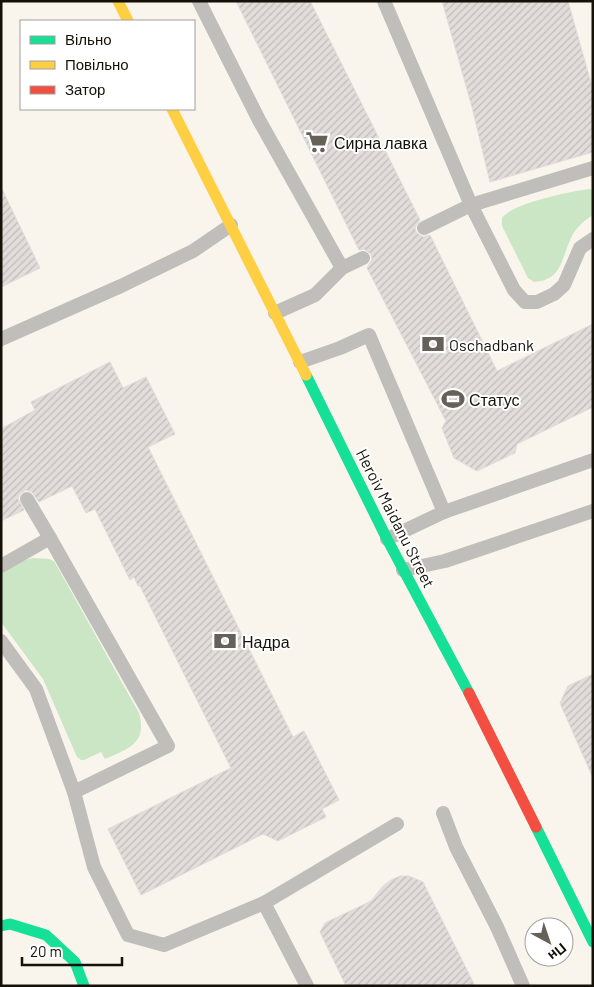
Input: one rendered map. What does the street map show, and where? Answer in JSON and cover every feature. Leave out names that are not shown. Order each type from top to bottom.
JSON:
[{"type":"main road","points":[[118,1],[128,20]]},
{"type":"main road","name":"Heroiv Maidanu Street","points":[[173,110],[387,539],[464,684],[593,942]]},
{"type":"main road","points":[[1,926],[10,924],[46,935],[75,962],[84,986]]},
{"type":"lane","points":[[199,1],[259,120],[342,268]]},
{"type":"lane","points":[[384,1],[470,205],[514,290],[525,302],[537,302],[554,294],[564,285],[580,248],[593,239]]},
{"type":"lane","points":[[424,228],[470,205],[593,168]]},
{"type":"lane","points":[[1,339],[121,286],[193,251],[231,226]]},
{"type":"lane","points":[[275,313],[315,295],[342,268],[363,258]]},
{"type":"lane","points":[[300,362],[340,348],[369,335],[444,512]]},
{"type":"lane","points":[[387,539],[444,512],[593,460]]},
{"type":"lane","points":[[26,499],[168,746],[74,792]]},
{"type":"lane","points":[[403,570],[445,561],[593,511]]},
{"type":"lane","points":[[1,566],[50,538]]},
{"type":"lane","points":[[1,641],[36,689],[74,792],[94,867],[128,935],[164,945],[264,902],[397,824]]},
{"type":"lane","points":[[443,813],[456,847],[497,927],[523,986]]},
{"type":"lane","points":[[264,902],[307,986]]},
{"type":"green space","points":[[589,189],[593,190],[593,215],[582,223],[573,234],[556,272],[551,277],[534,282],[528,278],[502,226],[502,218],[507,213],[529,203],[556,195]]},
{"type":"green space","points":[[32,558],[54,561],[139,713],[141,732],[138,739],[128,748],[105,759],[101,752],[84,760],[77,757],[43,679],[1,622],[1,574],[22,561]]},
{"type":"building","points":[[236,1],[310,1],[420,220],[415,227],[416,232],[423,237],[430,235],[497,371],[593,324],[593,407],[517,444],[515,453],[477,471],[454,458],[442,428],[446,421],[367,268],[372,259],[371,254],[364,249],[359,250]]},
{"type":"building","points":[[442,1],[568,1],[593,90],[593,152],[490,182],[472,107]]},
{"type":"building","points":[[1,187],[40,268],[1,287]]},
{"type":"building","points":[[110,362],[123,388],[146,377],[175,434],[148,447],[293,737],[304,731],[339,800],[322,809],[326,817],[278,841],[263,834],[141,895],[108,829],[231,768],[140,586],[138,586],[134,577],[130,580],[95,509],[86,513],[72,486],[39,502],[32,492],[26,490],[20,494],[18,499],[24,510],[1,521],[1,429],[35,410],[31,402]]},
{"type":"building","points":[[593,674],[593,778],[560,703],[568,686]]},
{"type":"building","points":[[400,876],[409,876],[423,882],[475,986],[346,986],[320,932],[325,923],[371,901],[383,886]]},
{"type":"traffic: fast","points":[[306,375],[387,539],[469,693]]},
{"type":"traffic: fast","points":[[536,827],[593,942]]},
{"type":"traffic: fast","points":[[1,926],[10,924],[46,935],[75,962],[84,986]]},
{"type":"traffic: slow","points":[[118,1],[128,20]]},
{"type":"traffic: slow","points":[[173,110],[306,375]]},
{"type":"traffic: jam","points":[[469,693],[536,827]]},
{"type":"place","name":"Сирна лавка","points":[[317,142]]},
{"type":"place","name":"Oschadbank","points":[[433,344]]},
{"type":"place","name":"Статус","points":[[453,399]]},
{"type":"place","name":"Надра","points":[[225,641]]}]
